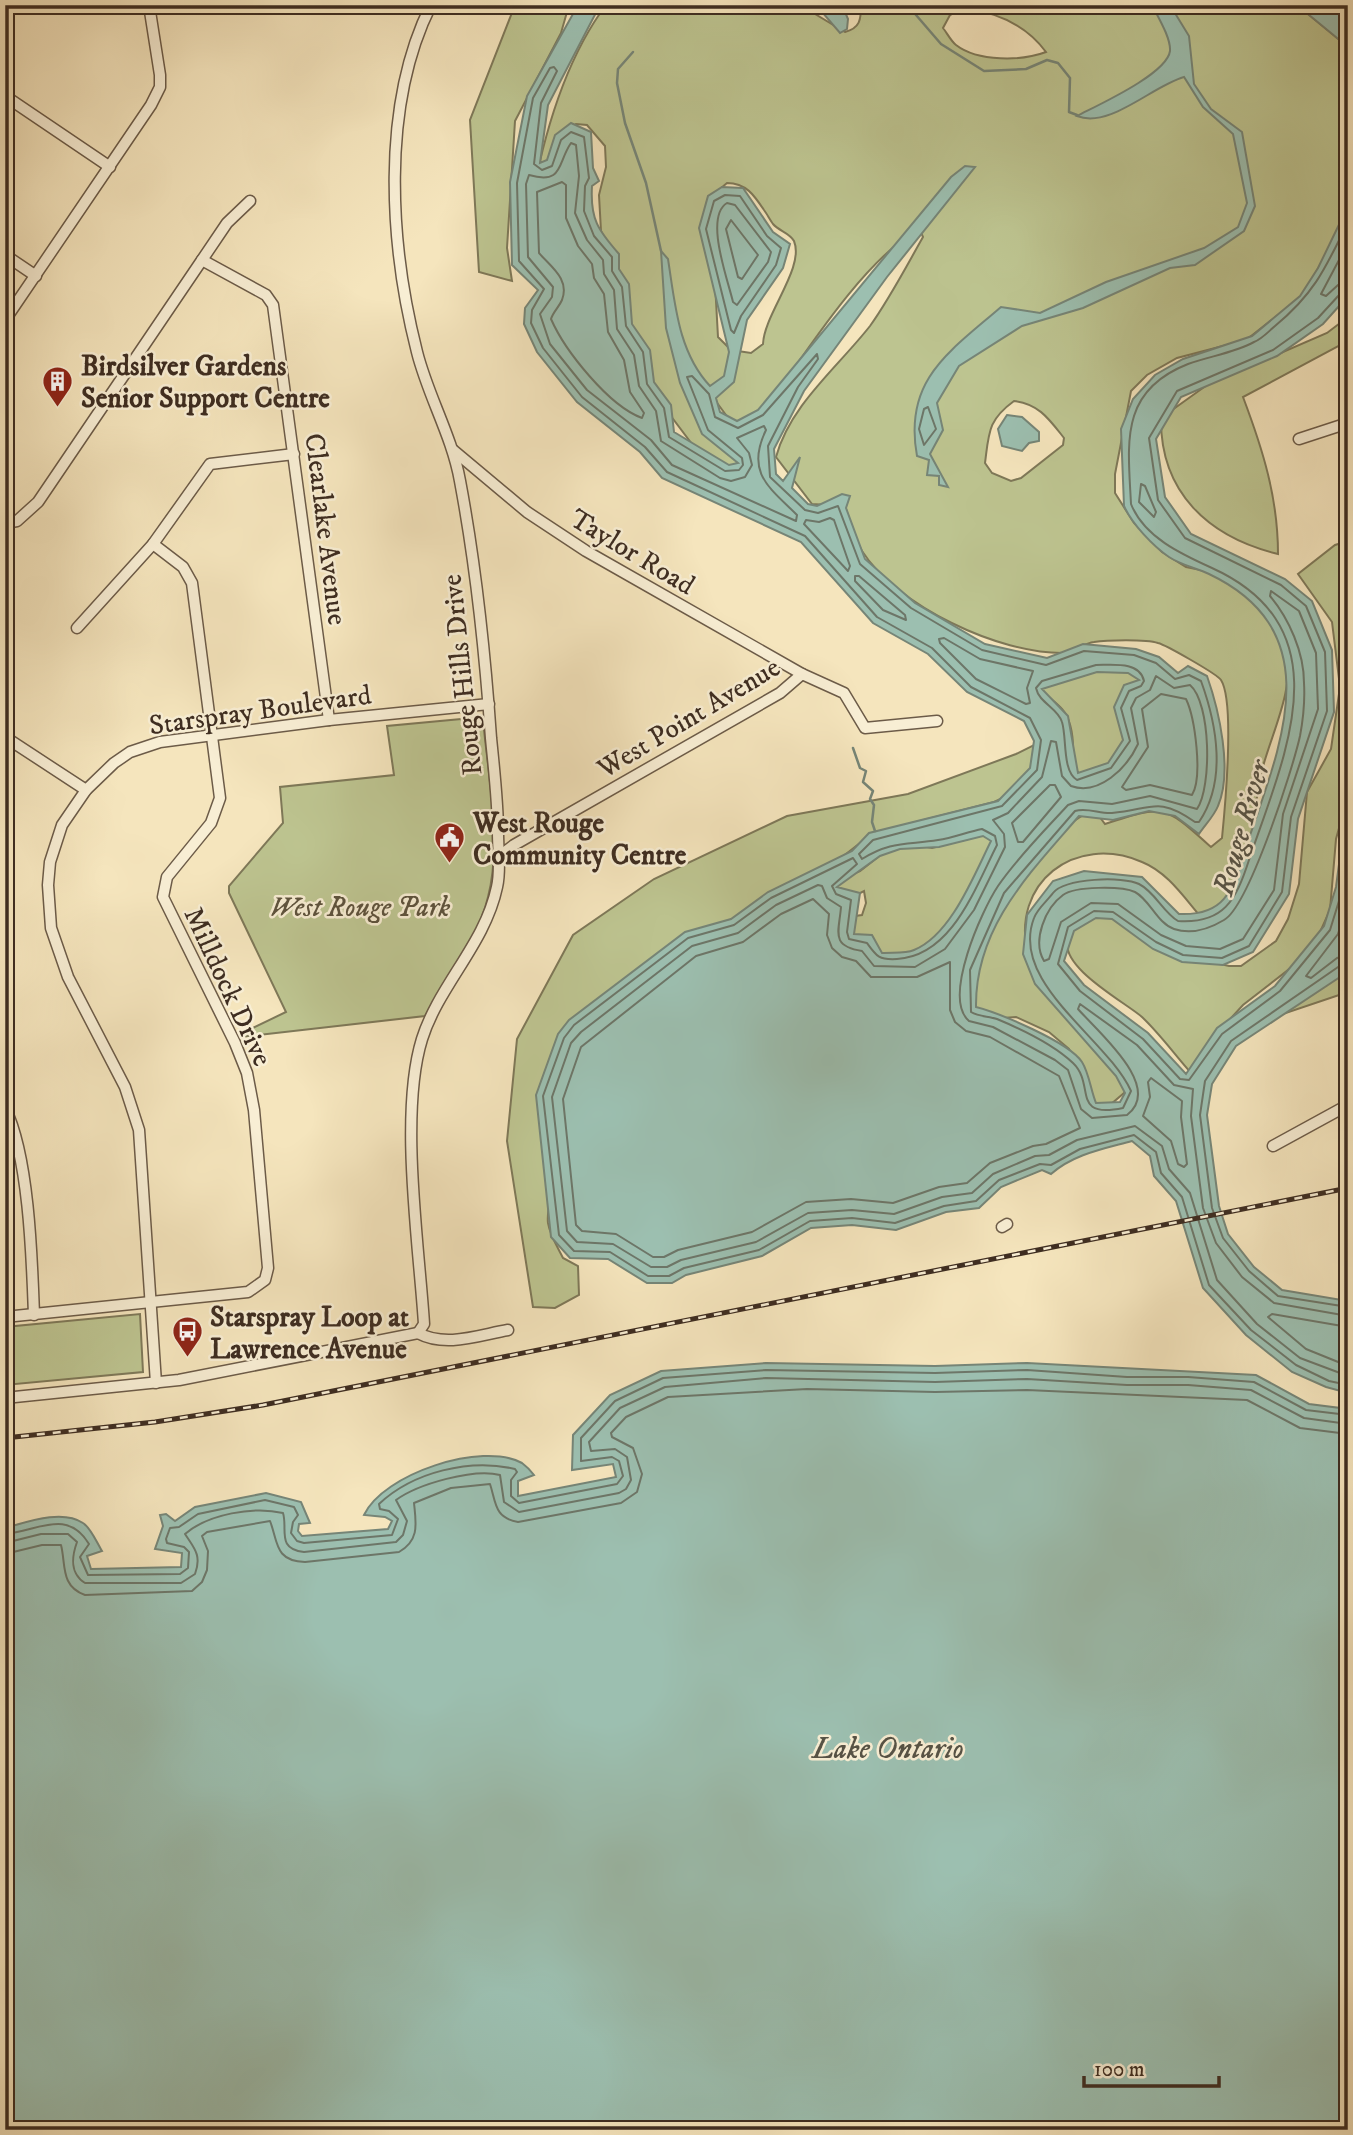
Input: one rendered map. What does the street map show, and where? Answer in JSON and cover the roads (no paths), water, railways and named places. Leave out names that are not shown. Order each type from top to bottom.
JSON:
[{"type":"street","points":[[5,320],[110,167],[160,87],[149,5]]},
{"type":"street","name":"Rouge Hills Drive","points":[[418,1334],[424,1324],[412,1140],[415,1075],[430,1018],[486,919],[498,886],[482,622],[453,450],[417,354],[396,237],[394,172],[401,110],[412,58],[431,5]]},
{"type":"street","points":[[5,96],[110,167]]},
{"type":"street","points":[[5,523],[17,521],[37,502],[228,223],[250,201]]},
{"type":"street","points":[[5,255],[36,276]]},
{"type":"street","name":"Clearlake Avenue","points":[[202,260],[266,295],[273,305],[329,720]]},
{"type":"street","points":[[1299,439],[1348,424]]},
{"type":"street","name":"Taylor Road","points":[[453,450],[527,512],[586,551],[802,674]]},
{"type":"street","points":[[77,628],[153,544],[210,464],[294,453]]},
{"type":"street","name":"Milldock Drive","points":[[5,1317],[248,1292],[265,1280],[268,1268],[254,1110],[247,1073],[163,897],[167,877],[211,823],[220,798],[192,583],[183,567],[153,544]]},
{"type":"street","name":"West Point Avenue","points":[[497,859],[514,845],[780,693],[802,674],[844,693],[865,728],[936,721]]},
{"type":"street","name":"Starspray Boulevard","points":[[156,1384],[139,1130],[134,1109],[68,977],[51,928],[48,884],[52,853],[62,825],[86,790],[114,763],[130,752],[160,742],[329,720],[489,704]]},
{"type":"street","points":[[5,737],[86,790]]},
{"type":"street","points":[[1273,1146],[1348,1105]]},
{"type":"street","points":[[5,1108],[14,1125],[21,1153],[34,1315]]},
{"type":"street","points":[[5,1398],[156,1384],[418,1334],[433,1341],[446,1341],[508,1330]]},
{"type":"water","points":[[578,5],[600,5],[548,105],[540,163],[547,160],[555,135],[571,123],[591,132],[593,168],[599,181],[592,186],[594,216],[601,231],[619,254],[619,269],[629,284],[632,324],[650,350],[654,382],[671,405],[674,432],[729,465],[738,463],[702,434],[680,383],[666,328],[661,251],[668,259],[684,342],[699,373],[710,386],[724,376],[729,352],[699,228],[708,196],[722,187],[743,188],[773,232],[790,244],[783,268],[747,320],[734,382],[716,398],[720,412],[737,421],[758,410],[951,177],[965,166],[975,167],[887,277],[804,391],[774,449],[776,474],[783,481],[800,457],[792,488],[808,504],[817,506],[842,494],[850,496],[846,508],[865,559],[915,603],[985,644],[1047,658],[1083,644],[1136,649],[1159,657],[1178,673],[1188,666],[1207,676],[1220,723],[1224,776],[1218,806],[1199,834],[1175,816],[1149,811],[1113,820],[1079,816],[1025,880],[995,926],[985,951],[978,978],[976,1007],[1033,1029],[1075,1054],[1084,1066],[1096,1103],[1120,1102],[1125,1093],[1116,1076],[1035,984],[1023,954],[1027,915],[1053,881],[1084,871],[1142,877],[1179,914],[1194,914],[1216,906],[1230,890],[1240,867],[1281,737],[1286,698],[1284,662],[1272,629],[1248,599],[1209,574],[1169,557],[1156,547],[1132,520],[1124,506],[1121,429],[1133,399],[1155,375],[1183,359],[1252,336],[1300,296],[1318,268],[1348,206],[1348,296],[1323,324],[1277,356],[1181,397],[1156,439],[1165,497],[1191,534],[1285,579],[1312,601],[1332,650],[1334,712],[1298,819],[1289,894],[1253,952],[1223,965],[1182,962],[1153,949],[1112,919],[1096,918],[1074,931],[1064,961],[1084,985],[1148,1033],[1186,1074],[1217,1028],[1275,986],[1324,926],[1336,887],[1348,796],[1348,968],[1340,977],[1236,1046],[1212,1084],[1207,1115],[1219,1206],[1228,1234],[1254,1267],[1282,1290],[1348,1301],[1348,1393],[1326,1387],[1292,1372],[1246,1335],[1203,1288],[1176,1201],[1154,1176],[1150,1156],[1132,1141],[1079,1157],[1051,1174],[1042,1170],[1001,1187],[979,1208],[946,1212],[896,1230],[852,1225],[811,1228],[762,1256],[686,1275],[672,1283],[647,1283],[608,1259],[570,1258],[551,1237],[536,1095],[558,1034],[569,1020],[685,932],[731,919],[768,892],[852,851],[869,833],[998,801],[1030,768],[1034,741],[1024,721],[967,692],[928,654],[873,623],[801,542],[662,478],[640,452],[577,402],[537,352],[524,324],[525,308],[538,290],[512,265],[510,182],[527,96]],"holes":[[[1097,672],[1128,673],[1139,680],[1124,685],[1114,707],[1123,740],[1108,763],[1078,773],[1068,716],[1042,689]],[[983,836],[991,841],[969,886],[950,918],[927,942],[910,951],[882,953],[872,935],[854,934],[860,893],[837,887],[880,856],[900,849],[939,847]]]},
{"type":"water","points":[[816,5],[842,5],[848,19],[847,29],[840,33]]},
{"type":"water","points":[[1152,5],[1170,5],[1189,36],[1194,84],[1211,109],[1242,132],[1255,206],[1244,231],[1195,265],[1170,268],[1083,308],[1022,326],[959,366],[937,403],[943,430],[930,454],[948,487],[939,485],[939,476],[927,475],[929,460],[917,456],[914,430],[917,407],[934,370],[1001,307],[1040,313],[1106,282],[1204,248],[1238,227],[1247,203],[1233,134],[1203,107],[1184,77],[1117,112],[1103,117],[1077,116],[1145,79],[1166,60],[1170,51],[1168,40]]},
{"type":"water","points":[[1297,5],[1348,5],[1348,47]]},
{"type":"water","points":[[1007,415],[1022,417],[1039,432],[1039,441],[1029,443],[1022,451],[1002,446],[998,429]]},
{"type":"water","name":"Lake Ontario","points":[[766,1363],[935,1366],[1027,1363],[1256,1375],[1309,1404],[1348,1409],[1348,2130],[5,2130],[5,1528],[44,1518],[75,1519],[89,1528],[102,1551],[87,1556],[91,1569],[181,1567],[182,1553],[155,1549],[163,1526],[160,1515],[166,1514],[175,1521],[195,1507],[266,1493],[301,1502],[310,1523],[299,1524],[298,1531],[302,1536],[388,1529],[392,1521],[385,1517],[364,1515],[375,1500],[391,1486],[412,1475],[459,1459],[505,1457],[522,1463],[534,1475],[518,1481],[518,1496],[616,1477],[613,1464],[572,1470],[573,1435],[610,1395],[661,1371]]},
{"type":"waterway","points":[[904,5],[910,8],[941,44],[984,71],[1026,69],[1047,60],[1058,63],[1070,78],[1069,112],[1077,115]]},
{"type":"waterway","points":[[633,52],[618,69],[617,83],[625,123],[646,183],[661,251]]},
{"type":"waterway","points":[[853,748],[860,768],[866,771],[863,782],[873,791],[870,799],[874,805],[872,822],[875,831]]},
{"type":"railway","points":[[5,1438],[155,1422],[263,1405],[1348,1188]]},
{"type":"place","name":"Birdsilver Gardens Senior Support Centre","points":[[58,408]]},
{"type":"place","name":"West Rouge Community Centre","points":[[450,865]]},
{"type":"place","name":"Starspray Loop at Lawrence Avenue","points":[[187,1359]]},
{"type":"water label","name":"Rouge River","points":[[1241,828]]},
{"type":"park label","name":"West Rouge Park","points":[[360,906]]}]
